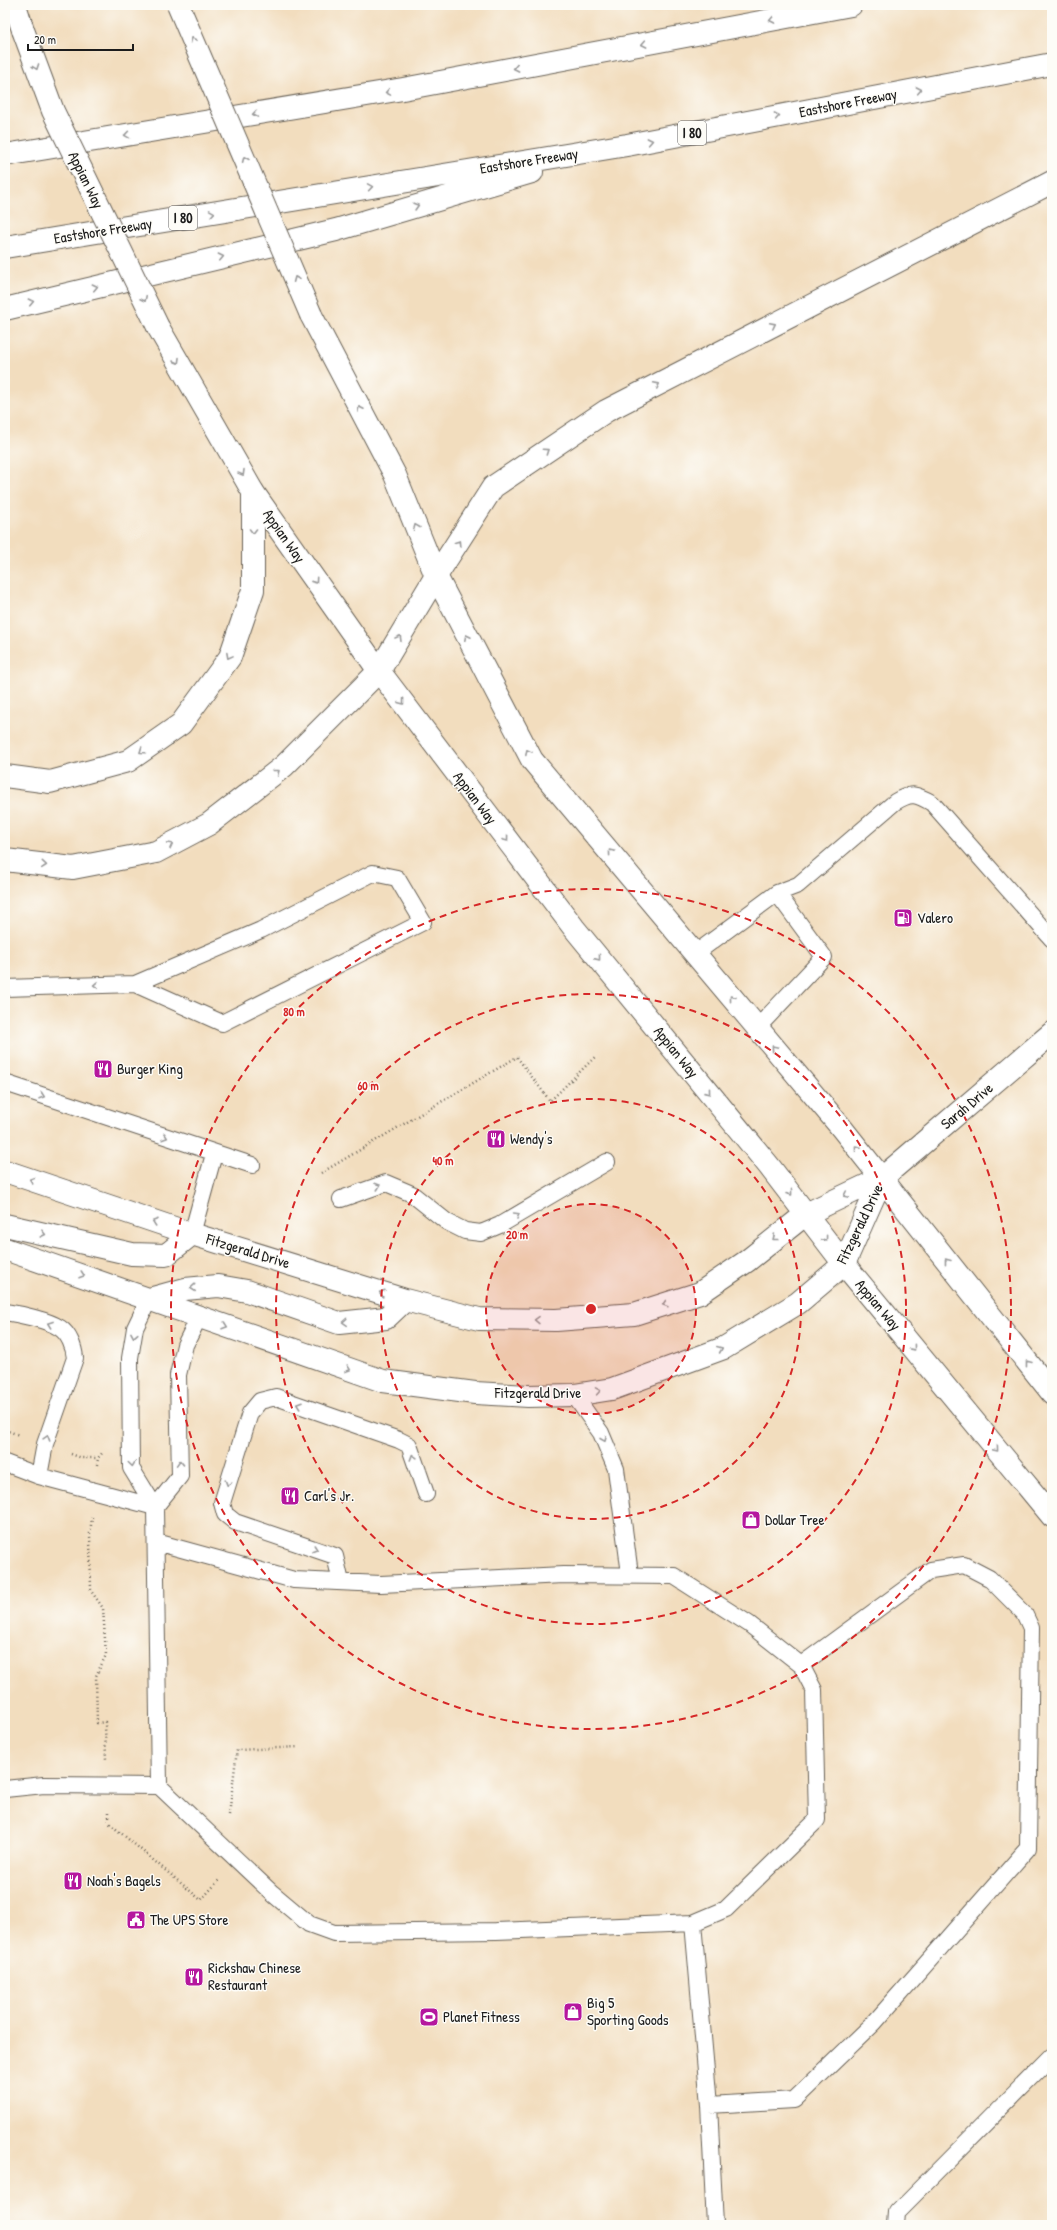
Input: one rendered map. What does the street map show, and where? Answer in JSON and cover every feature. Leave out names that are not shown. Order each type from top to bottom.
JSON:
[{"type":"main road","name":"Appian Way","points":[[15,5],[53,111],[158,327],[253,492],[379,671],[574,928],[806,1214],[844,1264],[1052,1516]]},
{"type":"main road","points":[[178,5],[311,315],[395,475],[436,576],[532,760],[696,953],[882,1178],[1052,1393]]},
{"type":"main road","points":[[5,155],[404,89],[851,5]]},
{"type":"main road","name":"Eastshore Freeway","points":[[5,247],[627,145],[1052,64]]},
{"type":"main road","points":[[5,308],[336,230],[627,145]]},
{"type":"main road","points":[[5,860],[73,868],[156,852],[209,824],[284,766],[379,671],[436,576],[493,487],[606,411],[1052,182]]},
{"type":"main road","points":[[5,776],[50,782],[128,761],[181,724],[230,657],[253,590],[253,492]]},
{"type":"main road","name":"Sarah Drive","points":[[882,1178],[1052,1033]]},
{"type":"main road","name":"Fitzgerald Drive","points":[[5,1171],[192,1234],[405,1300],[479,1318],[556,1320],[634,1314],[700,1294],[747,1261],[806,1214],[882,1178]]},
{"type":"main road","name":"Fitzgerald Drive","points":[[5,1249],[383,1381],[475,1392],[528,1396],[574,1395],[612,1389],[724,1348],[798,1303],[844,1264],[882,1178]]},
{"type":"main road","points":[[5,1225],[132,1254],[166,1255],[192,1234]]},
{"type":"main road","points":[[149,1299],[185,1289],[218,1286],[247,1291],[339,1323],[386,1318],[405,1300]]},
{"type":"lane","points":[[696,953],[777,893],[798,885],[895,802],[906,795],[917,795],[932,804],[1052,939]]},
{"type":"lane","points":[[5,988],[135,984],[261,930],[374,873],[397,878],[423,922],[222,1023],[135,984]]},
{"type":"lane","points":[[757,1028],[824,957],[777,893]]},
{"type":"lane","points":[[5,1083],[214,1154],[252,1165]]},
{"type":"lane","points":[[192,1234],[214,1154]]},
{"type":"lane","points":[[341,1199],[386,1183],[412,1194],[447,1222],[465,1231],[481,1234],[500,1225],[607,1162]]},
{"type":"lane","points":[[149,1299],[135,1328],[130,1358],[131,1468],[155,1507],[159,1786]]},
{"type":"lane","points":[[5,1312],[21,1314],[60,1328],[74,1347],[75,1358],[45,1444],[39,1476]]},
{"type":"lane","points":[[155,1507],[180,1476],[178,1375],[185,1345],[199,1317]]},
{"type":"lane","points":[[574,1395],[601,1433],[616,1469],[630,1574]]},
{"type":"lane","points":[[341,1582],[335,1556],[235,1522],[225,1514],[222,1503],[250,1414],[260,1401],[276,1397],[399,1440],[408,1445],[426,1494]]},
{"type":"lane","points":[[5,1463],[39,1476],[155,1507]]},
{"type":"lane","points":[[5,1789],[44,1785],[159,1786],[272,1893],[309,1924],[334,1933],[496,1931],[693,1923],[726,1909],[817,1820],[814,1690],[801,1665],[749,1624],[674,1576],[630,1574],[488,1578],[381,1584],[294,1580],[156,1542]]},
{"type":"lane","points":[[709,2104],[794,2100],[874,2023],[1028,1848],[1031,1628],[1024,1613],[989,1578],[964,1565],[931,1570],[801,1665]]},
{"type":"lane","points":[[693,1923],[709,2104],[715,2225]]},
{"type":"lane","points":[[896,2225],[897,2212],[1052,2056]]},
{"type":"path","points":[[321,1173],[517,1058],[550,1101],[596,1056]]},
{"type":"place","name":"Valero","points":[[903,918]]},
{"type":"place","name":"Burger King","points":[[103,1069]]},
{"type":"place","name":"Wendy's","points":[[496,1139]]},
{"type":"place","name":"Carl's Jr.","points":[[290,1496]]},
{"type":"place","name":"Dollar Tree","points":[[751,1520]]},
{"type":"place","name":"Noah's Bagels","points":[[73,1881]]},
{"type":"place","name":"The UPS Store","points":[[136,1920]]},
{"type":"place","name":"Rickshaw Chinese Restaurant","points":[[194,1977]]},
{"type":"place","name":"Big 5 Sporting Goods","points":[[573,2012]]},
{"type":"place","name":"Planet Fitness","points":[[429,2017]]}]
